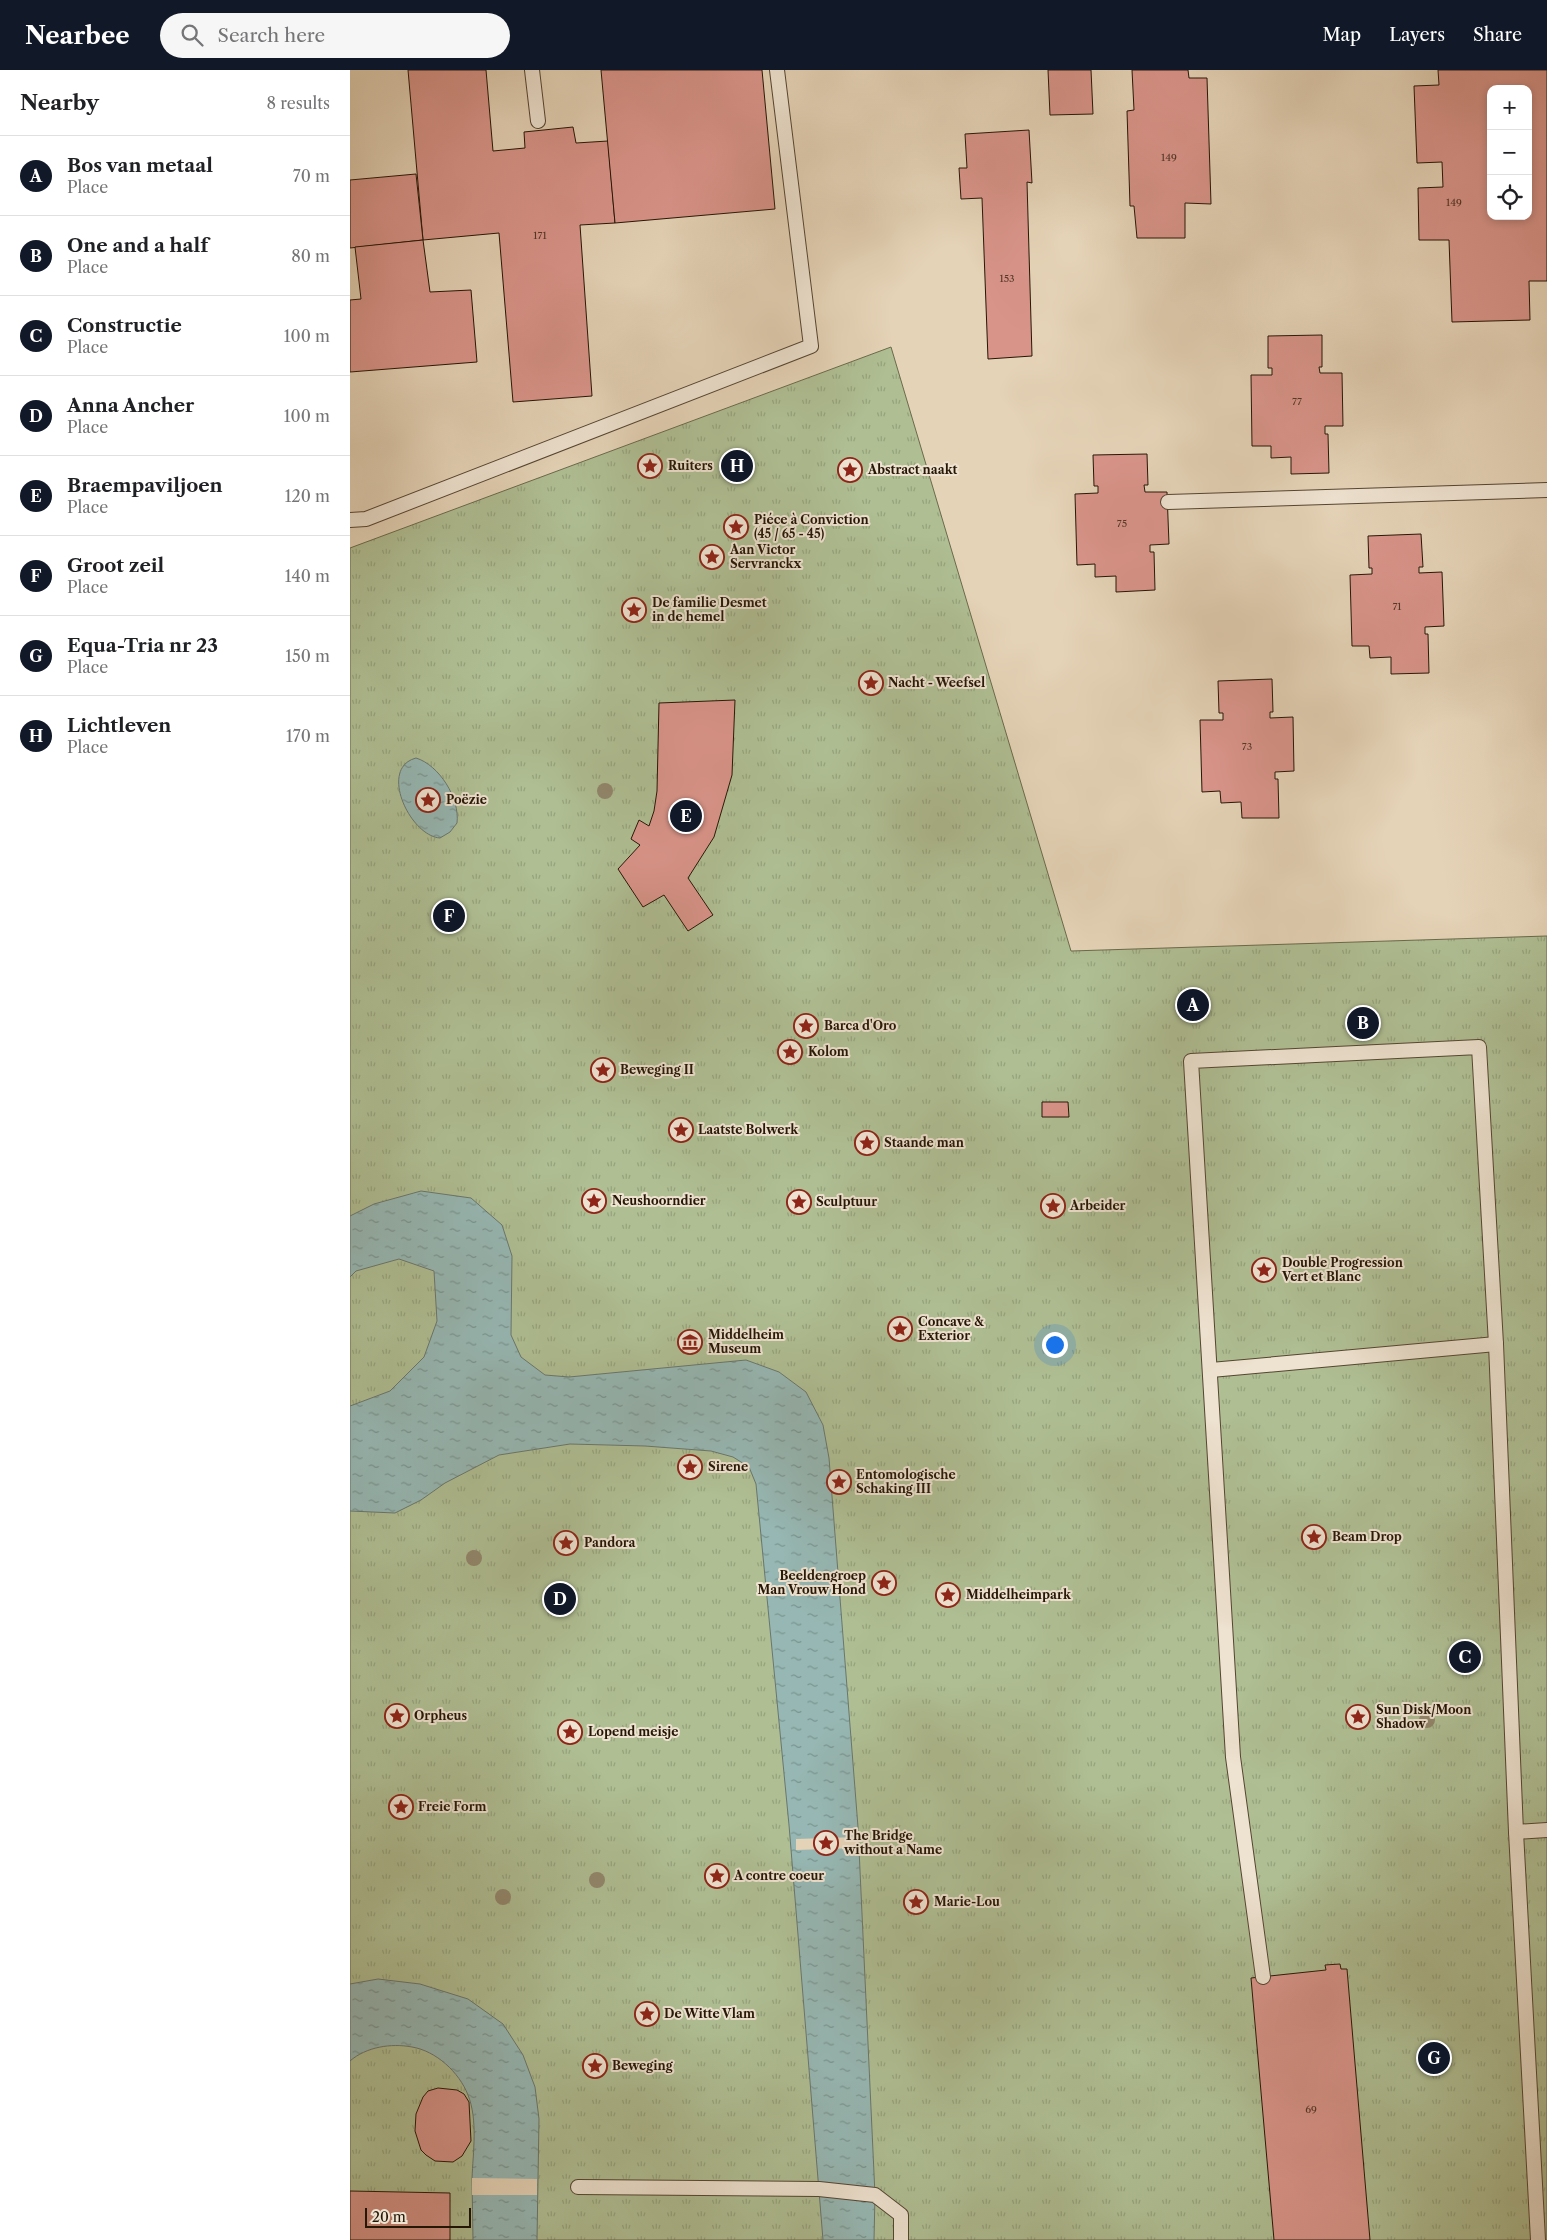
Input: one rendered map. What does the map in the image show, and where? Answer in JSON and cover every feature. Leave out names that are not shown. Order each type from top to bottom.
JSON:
[{"type":"lane","points":[[532,70],[538,121]]},
{"type":"lane","points":[[350,520],[366,519],[811,346],[777,70]]},
{"type":"lane","points":[[1168,502],[1547,490]]},
{"type":"lane","points":[[1263,1977],[1233,1757],[1211,1370],[1190,1061],[1479,1047],[1496,1344],[1516,1832],[1538,2240]]},
{"type":"lane","points":[[1211,1370],[1496,1344]]},
{"type":"lane","points":[[1516,1832],[1547,1830]]},
{"type":"lane","points":[[578,2187],[819,2189],[875,2194],[901,2215],[901,2240]]},
{"type":"green space","name":"Middelheimpark","points":[[891,347],[1071,951],[1547,936],[1547,2240],[350,2240],[350,548]]},
{"type":"water","name":"Poëzie","points":[[416,758],[433,768],[440,775],[455,803],[457,823],[450,832],[440,838],[429,834],[418,826],[402,801],[399,774],[405,764]]},
{"type":"water","points":[[421,1191],[471,1198],[502,1225],[512,1256],[511,1335],[521,1357],[545,1375],[569,1377],[746,1360],[779,1372],[806,1392],[823,1425],[829,1458],[858,1827],[875,2195],[874,2240],[823,2240],[789,1825],[756,1484],[749,1467],[733,1457],[711,1451],[645,1446],[570,1444],[499,1455],[445,1483],[421,1500],[395,1513],[350,1511],[350,1406],[390,1391],[424,1357],[437,1321],[434,1271],[399,1259],[356,1271],[350,1277],[350,1216],[374,1204]]},
{"type":"water","points":[[378,1979],[420,1984],[468,1999],[503,2024],[523,2055],[535,2087],[539,2119],[537,2240],[473,2240],[473,2115],[464,2086],[446,2064],[421,2049],[404,2046],[387,2046],[371,2049],[350,2061],[350,1984]]},
{"type":"pier","name":"The Bridge without a Name","points":[[857,1837],[857,1848],[796,1850],[796,1839]]},
{"type":"pier","points":[[472,2178],[537,2179],[537,2195],[472,2195]]},
{"type":"building","points":[[408,70],[486,70],[493,151],[525,148],[524,132],[573,127],[576,143],[608,141],[615,223],[580,225],[592,396],[513,402],[499,233],[423,240]]},
{"type":"building","points":[[601,70],[762,70],[775,209],[615,223]]},
{"type":"building","points":[[1048,70],[1091,70],[1093,114],[1050,115]]},
{"type":"building","points":[[1132,70],[1188,70],[1189,78],[1207,78],[1211,204],[1185,203],[1185,238],[1137,238],[1134,206],[1130,206],[1127,111],[1134,110]]},
{"type":"building","points":[[1438,70],[1547,70],[1547,281],[1529,281],[1530,320],[1452,322],[1449,240],[1419,240],[1418,188],[1443,187],[1442,162],[1417,163],[1414,86],[1439,85]]},
{"type":"building","points":[[1029,130],[1032,183],[1027,182],[1032,356],[988,359],[982,198],[961,199],[959,168],[967,168],[965,134]]},
{"type":"building","points":[[416,174],[423,240],[350,248],[350,180]]},
{"type":"building","points":[[423,240],[430,292],[471,290],[477,362],[350,372],[350,300],[361,299],[355,247]]},
{"type":"building","points":[[1322,335],[1322,367],[1319,367],[1320,373],[1342,373],[1343,426],[1325,426],[1325,434],[1328,434],[1329,473],[1291,474],[1291,457],[1271,458],[1271,446],[1252,446],[1251,375],[1272,375],[1272,368],[1268,368],[1268,336]]},
{"type":"building","points":[[1147,454],[1148,485],[1144,485],[1145,492],[1167,492],[1169,544],[1150,545],[1150,552],[1154,552],[1155,590],[1116,592],[1116,576],[1095,577],[1095,564],[1077,565],[1075,494],[1098,493],[1098,486],[1094,486],[1093,455]]},
{"type":"building","points":[[1421,534],[1423,567],[1419,567],[1419,573],[1442,572],[1444,626],[1425,627],[1425,634],[1428,634],[1429,673],[1391,674],[1391,657],[1370,658],[1369,646],[1352,646],[1350,575],[1372,574],[1372,568],[1369,568],[1368,536]]},
{"type":"building","points":[[1272,679],[1273,712],[1270,712],[1270,718],[1293,717],[1294,771],[1275,772],[1275,779],[1278,779],[1279,818],[1242,818],[1241,802],[1221,803],[1220,791],[1202,792],[1200,720],[1223,720],[1223,713],[1219,713],[1218,681]]},
{"type":"building","points":[[735,700],[732,775],[714,837],[688,878],[713,915],[688,931],[664,895],[643,907],[618,869],[640,845],[631,839],[639,820],[649,826],[654,811],[657,791],[659,703]]},
{"type":"building","points":[[1042,1102],[1068,1102],[1069,1117],[1042,1117]]},
{"type":"building","points":[[1340,1964],[1341,1969],[1347,1969],[1370,2240],[1274,2240],[1251,1978],[1326,1970],[1325,1965]]},
{"type":"building","points":[[438,2088],[457,2090],[464,2094],[469,2102],[471,2141],[462,2156],[453,2162],[435,2161],[426,2155],[421,2150],[415,2131],[416,2114],[423,2097],[428,2091]]},
{"type":"building","points":[[350,2191],[450,2193],[450,2240],[350,2240]]},
{"type":"place","name":"Ruiters","points":[[650,466]]},
{"type":"place","name":"Lichtleven","points":[[737,466]]},
{"type":"place","name":"Abstract naakt","points":[[850,470]]},
{"type":"place","name":"Piéce à Conviction (45 / 65 - 45)","points":[[736,527]]},
{"type":"place","name":"Aan Victor Servranckx","points":[[712,557]]},
{"type":"place","name":"De familie Desmet in de hemel","points":[[634,610]]},
{"type":"place","name":"Nacht - Weefsel","points":[[871,683]]},
{"type":"place","name":"Poëzie","points":[[428,800]]},
{"type":"place","name":"Braempaviljoen","points":[[686,816]]},
{"type":"place","name":"Groot zeil","points":[[449,916]]},
{"type":"place","name":"Bos van metaal","points":[[1193,1005]]},
{"type":"place","name":"One and a half","points":[[1363,1023]]},
{"type":"place","name":"Barca d'Oro","points":[[806,1026]]},
{"type":"place","name":"Kolom","points":[[790,1052]]},
{"type":"place","name":"Beweging II","points":[[603,1070]]},
{"type":"place","name":"Laatste Bolwerk","points":[[681,1130]]},
{"type":"place","name":"Staande man","points":[[867,1143]]},
{"type":"place","name":"Neushoorndier","points":[[594,1201]]},
{"type":"place","name":"Sculptuur","points":[[799,1202]]},
{"type":"place","name":"Arbeider","points":[[1053,1206]]},
{"type":"place","name":"Double Progression Vert et Blanc","points":[[1264,1270]]},
{"type":"place","name":"Concave & Exterior","points":[[900,1329]]},
{"type":"place","name":"Middelheim Museum","points":[[690,1342]]},
{"type":"place","name":"Sirene","points":[[690,1467]]},
{"type":"place","name":"Entomologische Schaking III","points":[[839,1482]]},
{"type":"place","name":"Beam Drop","points":[[1314,1537]]},
{"type":"place","name":"Pandora","points":[[566,1543]]},
{"type":"place","name":"Beeldengroep Man Vrouw Hond","points":[[884,1583]]},
{"type":"place","name":"Middelheimpark","points":[[948,1595]]},
{"type":"place","name":"Anna Ancher","points":[[560,1599]]},
{"type":"place","name":"Constructie","points":[[1465,1657]]},
{"type":"place","name":"Orpheus","points":[[397,1716]]},
{"type":"place","name":"Sun Disk/Moon Shadow","points":[[1358,1717]]},
{"type":"place","name":"Lopend meisje","points":[[570,1732]]},
{"type":"place","name":"Freie Form","points":[[401,1807]]},
{"type":"place","name":"The Bridge without a Name","points":[[826,1843]]},
{"type":"place","name":"A contre coeur","points":[[717,1876]]},
{"type":"place","name":"Marie-Lou","points":[[916,1902]]},
{"type":"place","name":"De Witte Vlam","points":[[647,2014]]},
{"type":"place","name":"Equa-Tria nr 23","points":[[1434,2058]]},
{"type":"place","name":"Beweging","points":[[595,2066]]}]
